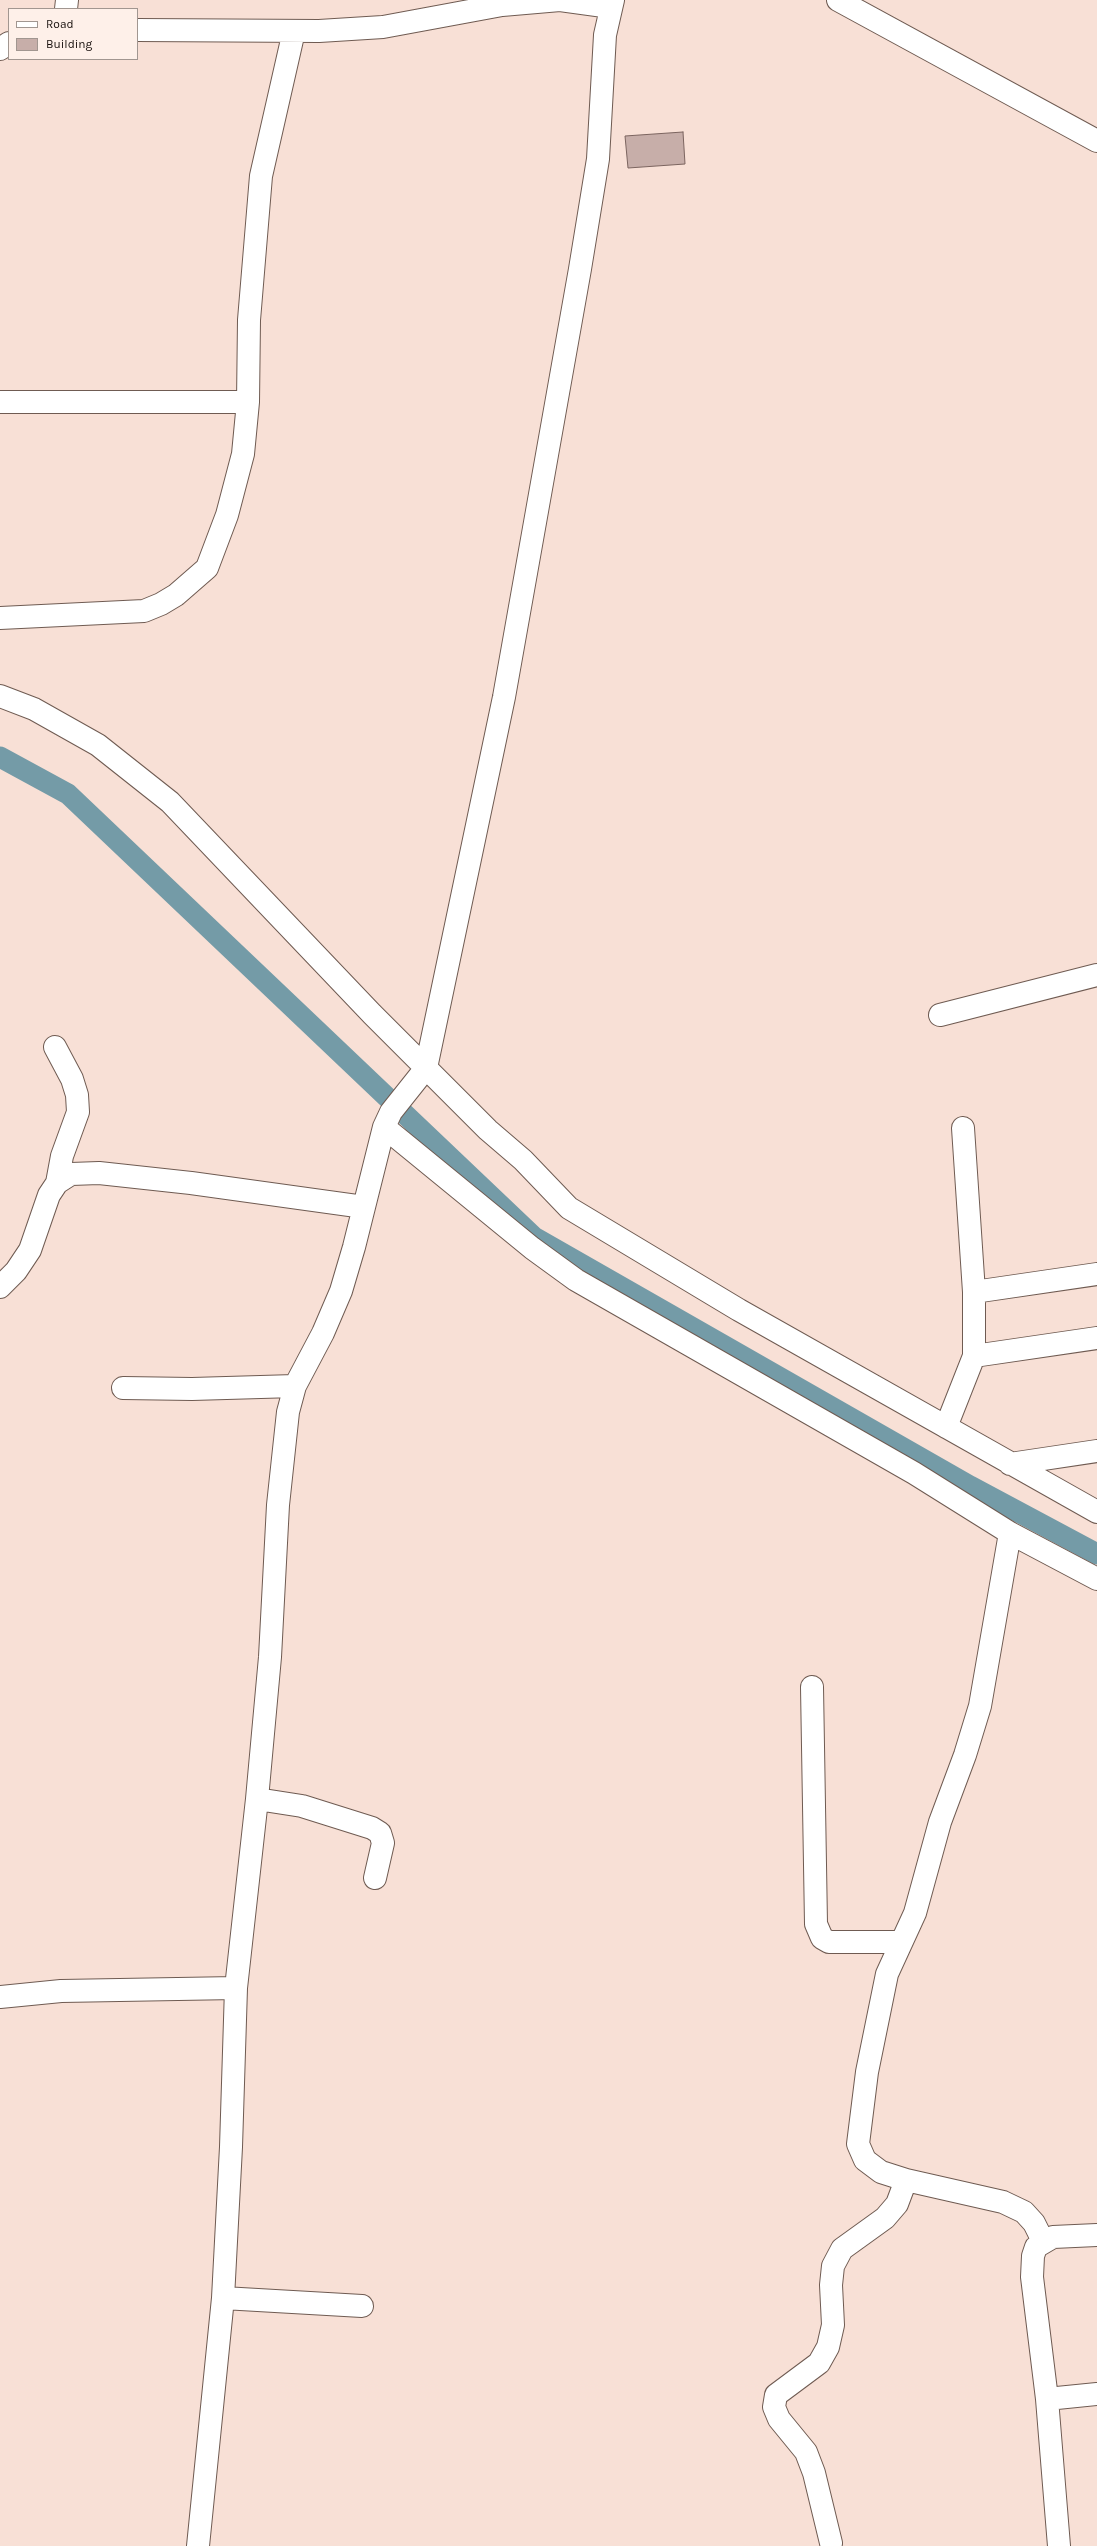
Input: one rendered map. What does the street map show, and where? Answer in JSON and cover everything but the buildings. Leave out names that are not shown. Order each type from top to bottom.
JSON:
[{"type":"street","points":[[838,0],[1097,141]]},
{"type":"street","points":[[138,30],[294,30],[383,27],[502,5],[552,1],[612,3],[605,35],[598,159],[580,269],[504,697],[421,1074],[388,1120],[341,1291],[323,1333],[295,1386],[288,1412],[278,1505],[270,1657],[258,1799],[236,1988],[231,2147],[223,2298],[198,2546]]},
{"type":"street","points":[[0,618],[144,611],[161,604],[176,595],[207,568],[227,515],[242,454],[248,402],[249,320],[261,176],[294,30]]},
{"type":"street","points":[[0,402],[248,402]]},
{"type":"street","points":[[0,696],[34,708],[98,744],[170,802],[421,1074],[523,1160],[568,1208],[738,1310],[1097,1512]]},
{"type":"street","points":[[940,1015],[1097,975]]},
{"type":"street","points":[[55,1047],[72,1079],[77,1095],[78,1112],[66,1144],[58,1183]]},
{"type":"street","points":[[388,1120],[532,1248],[576,1280],[914,1473],[1010,1533],[1097,1580]]},
{"type":"street","points":[[946,1427],[974,1356],[974,1292],[963,1128]]},
{"type":"street","points":[[0,1288],[16,1271],[30,1250],[49,1195],[58,1183],[71,1174],[99,1173],[191,1183],[364,1207]]},
{"type":"street","points":[[974,1292],[1097,1274]]},
{"type":"street","points":[[974,1356],[1097,1338]]},
{"type":"street","points":[[123,1388],[192,1389],[295,1386]]},
{"type":"street","points":[[1010,1464],[1097,1451]]},
{"type":"street","points":[[1010,1533],[980,1706],[965,1755],[940,1822],[915,1913],[899,1942],[887,1974],[867,2072],[858,2144],[865,2160],[881,2172],[906,2180],[1003,2202],[1024,2212],[1034,2223],[1043,2241]]},
{"type":"street","points":[[812,1687],[816,1924],[822,1938],[829,1942],[899,1942]]},
{"type":"street","points":[[258,1799],[302,1806],[372,1828],[380,1833],[383,1843],[375,1878]]},
{"type":"street","points":[[0,1997],[61,1991],[236,1988]]},
{"type":"street","points":[[831,2543],[814,2473],[806,2452],[779,2419],[774,2407],[776,2395],[819,2362],[828,2348],[833,2325],[831,2285],[833,2266],[842,2249],[885,2218],[897,2204],[906,2180]]},
{"type":"street","points":[[1059,2546],[1047,2399],[1032,2277],[1033,2256],[1036,2247],[1043,2241],[1067,2235],[1097,2235]]},
{"type":"street","points":[[223,2298],[362,2306]]},
{"type":"street","points":[[1047,2399],[1097,2394]]},
{"type":"waterway","points":[[0,757],[68,794],[534,1237],[970,1486],[1097,1554]]}]
